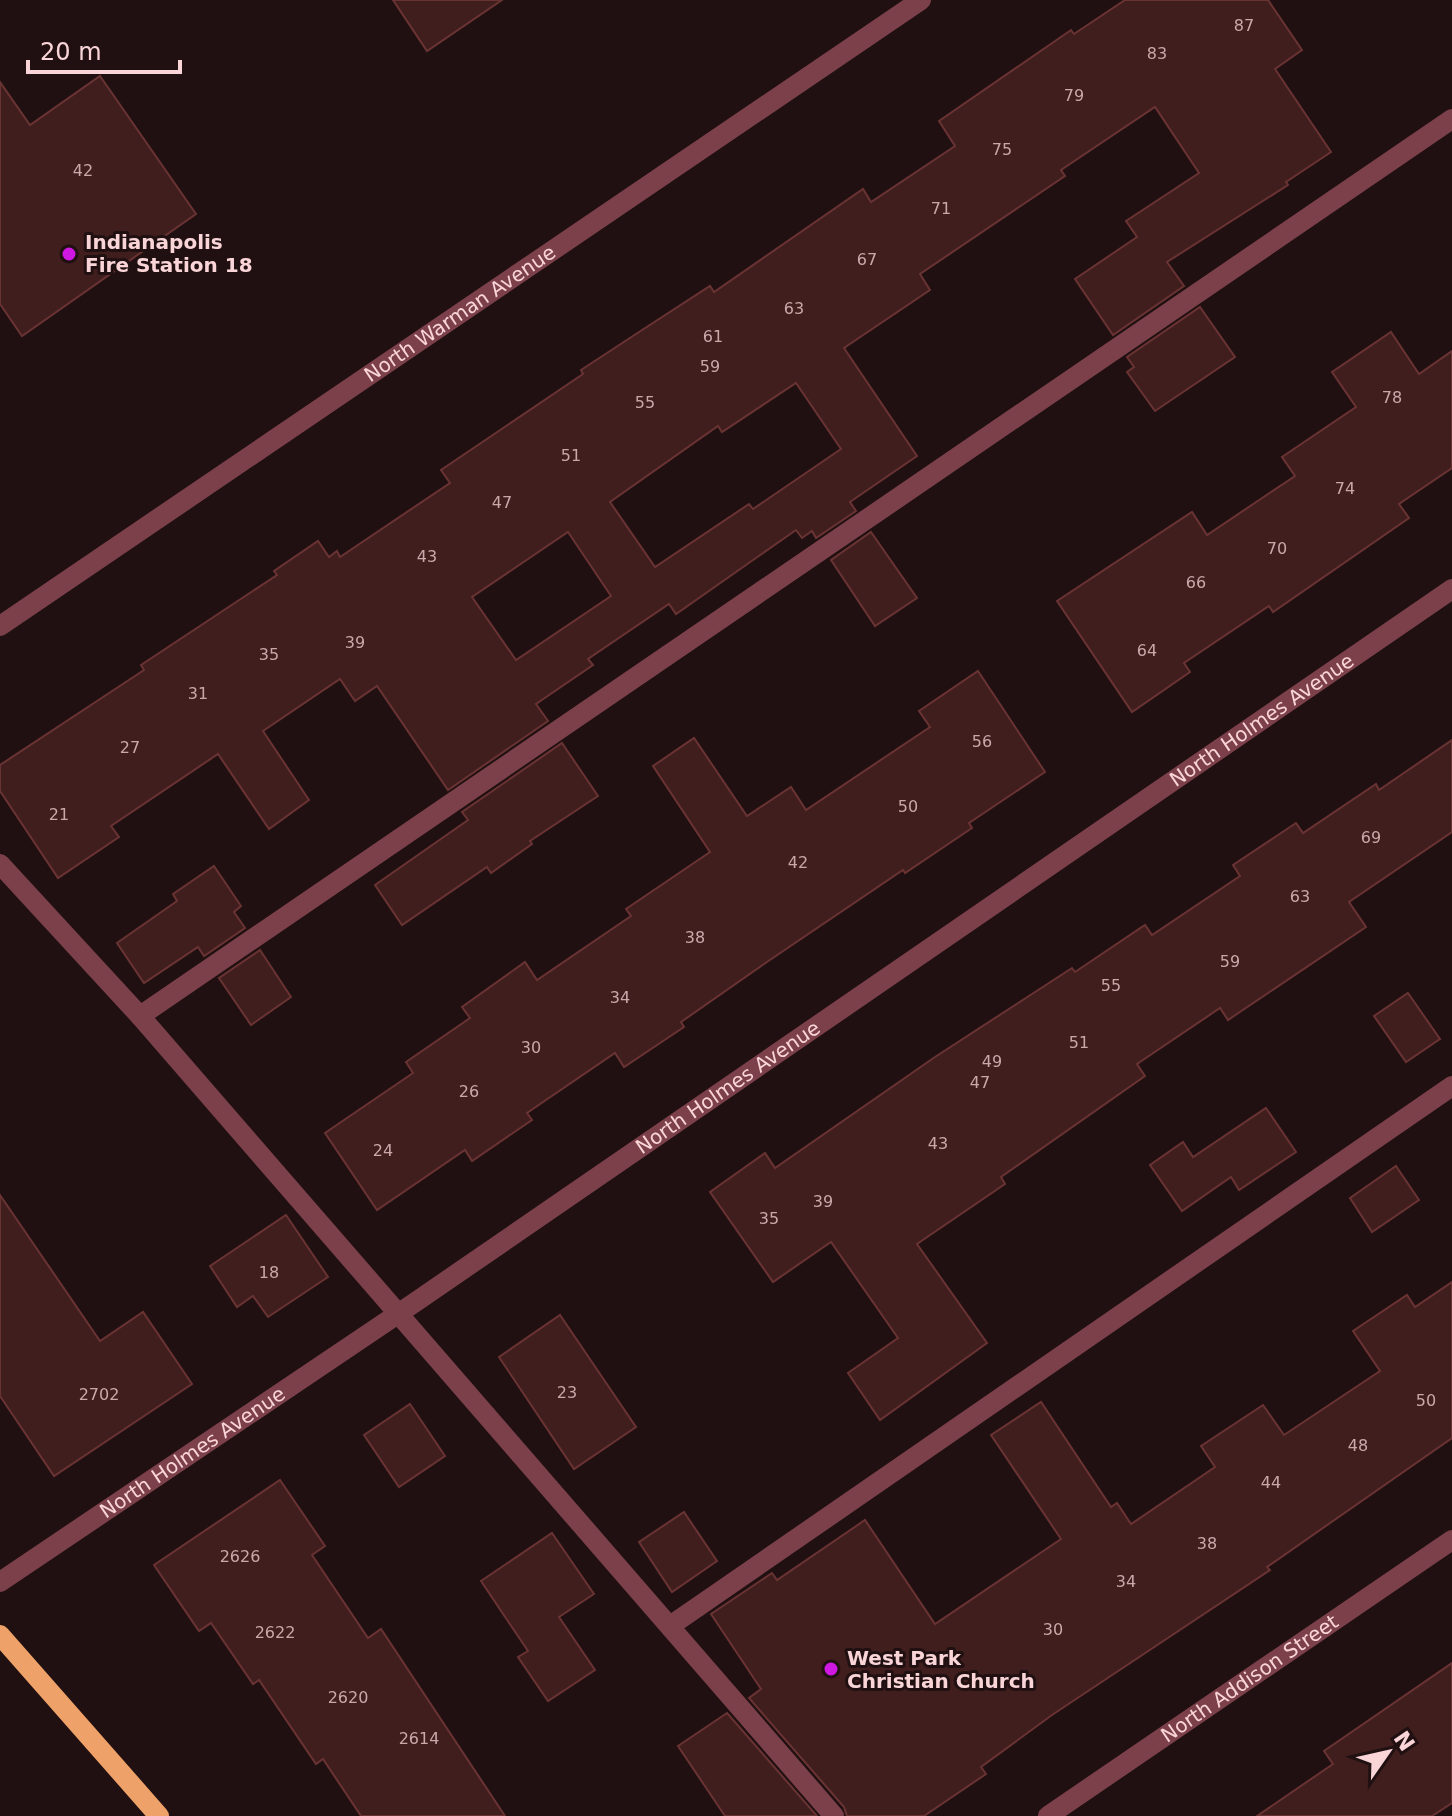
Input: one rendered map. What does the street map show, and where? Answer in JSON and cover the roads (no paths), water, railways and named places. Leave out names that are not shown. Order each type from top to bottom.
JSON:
[{"type":"main road","points":[[0,1635],[159,1816]]},
{"type":"street","name":"North Warman Avenue","points":[[0,626],[921,0]]},
{"type":"street","points":[[140,1016],[1452,119]]},
{"type":"street","name":"North Holmes Avenue","points":[[0,1582],[398,1313],[1452,589]]},
{"type":"street","points":[[0,864],[140,1016],[834,1816]]},
{"type":"street","points":[[670,1626],[1452,1086]]},
{"type":"street","name":"North Addison Street","points":[[1048,1816],[1452,1540]]},
{"type":"place","name":"Indianapolis Fire Station 18","points":[[69,254]]},
{"type":"place","name":"West Park Christian Church","points":[[831,1669]]}]
